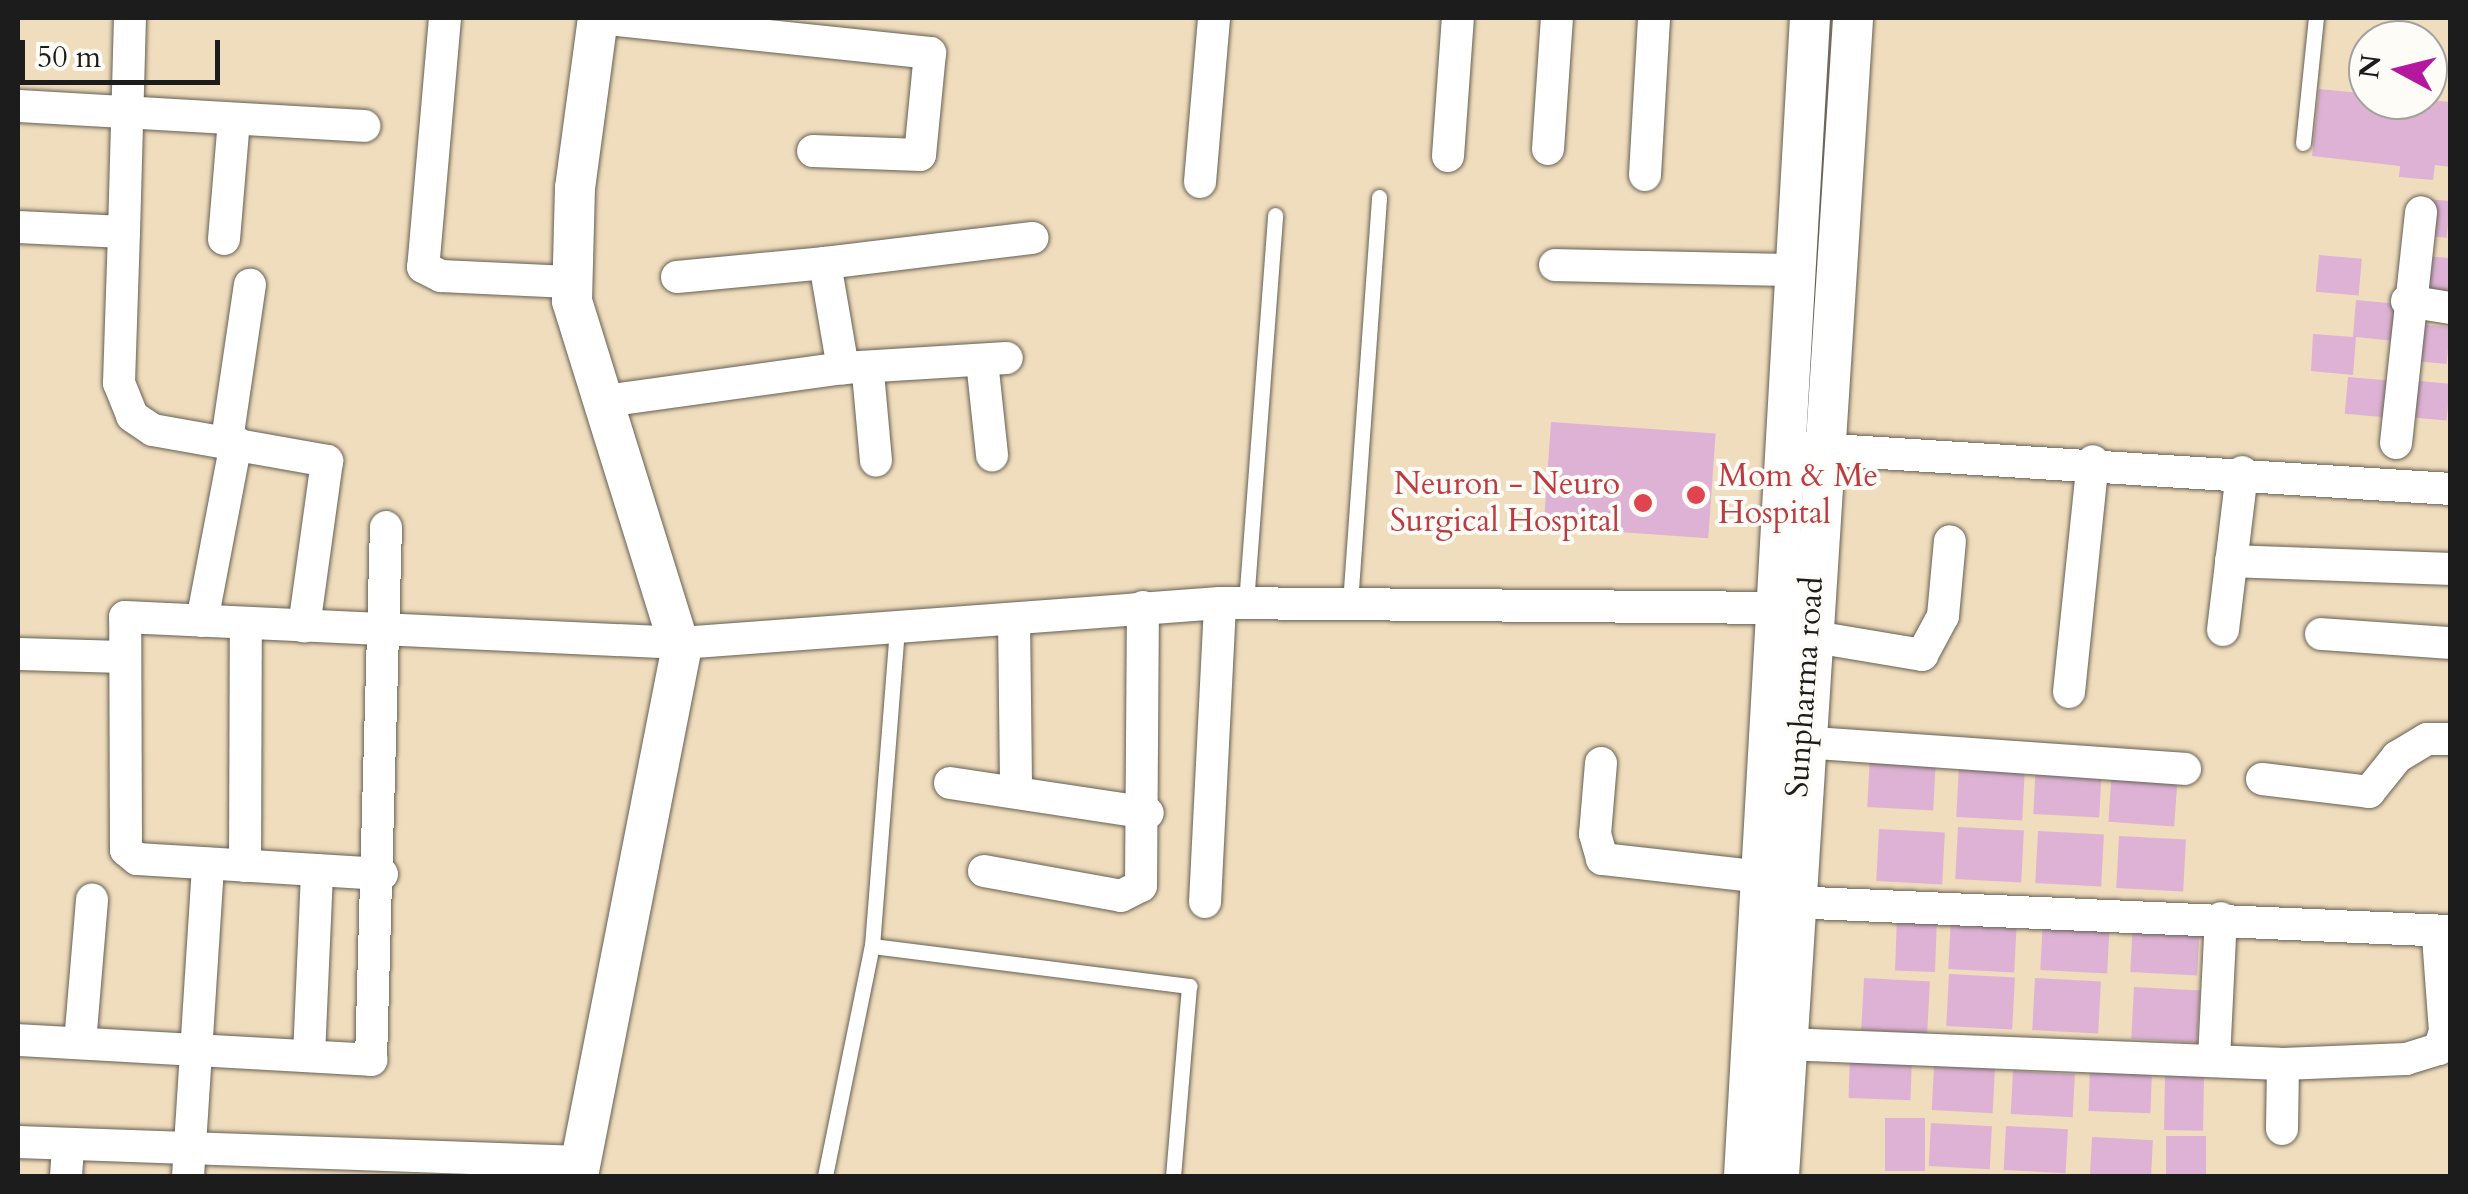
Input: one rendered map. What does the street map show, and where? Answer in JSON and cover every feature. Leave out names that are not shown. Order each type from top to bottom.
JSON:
[{"type":"street","points":[[130,18],[122,401],[153,430],[327,461],[304,626]]},
{"type":"street","points":[[446,18],[423,267],[570,282]]},
{"type":"street","points":[[18,1142],[67,1160],[566,1170],[681,647],[570,282],[598,18],[930,54],[920,155],[813,152]]},
{"type":"street","points":[[1200,182],[1214,18]]},
{"type":"street","points":[[1448,156],[1458,18]]},
{"type":"street","points":[[1548,149],[1557,18]]},
{"type":"street","points":[[1645,175],[1654,18]]},
{"type":"street","name":"Sunpharma road","points":[[1744,1176],[1776,889],[1801,742],[1809,636],[1796,270],[1810,18]]},
{"type":"street","name":"Sunpharma road","points":[[1779,1176],[1785,1044],[1776,889],[1778,608],[1804,448],[1854,18]]},
{"type":"street","points":[[18,106],[130,116],[364,126]]},
{"type":"street","points":[[224,239],[234,121]]},
{"type":"street","points":[[2396,443],[2407,301],[2420,212]]},
{"type":"street","points":[[18,227],[124,232]]},
{"type":"street","points":[[676,277],[1032,238]]},
{"type":"street","points":[[826,263],[856,370],[876,462]]},
{"type":"street","points":[[1555,266],[1796,270]]},
{"type":"street","points":[[202,621],[231,441],[250,285]]},
{"type":"street","points":[[2407,301],[2450,308]]},
{"type":"street","points":[[606,401],[856,370],[995,359],[992,455]]},
{"type":"street","points":[[1804,448],[2093,460],[2450,489]]},
{"type":"street","points":[[2069,692],[2093,460]]},
{"type":"street","points":[[2223,630],[2242,472]]},
{"type":"street","points":[[18,1040],[371,1060],[382,874],[386,526]]},
{"type":"street","points":[[1809,636],[1922,655],[1943,616],[1950,541]]},
{"type":"street","points":[[2231,561],[2450,569]]},
{"type":"street","points":[[1205,902],[1232,603]]},
{"type":"street","points":[[382,874],[208,864],[126,850],[125,618],[681,647],[1142,606],[1350,603],[1778,608]]},
{"type":"street","points":[[984,871],[1121,896],[1141,886],[1148,813],[1142,606]]},
{"type":"street","points":[[1014,619],[1016,792]]},
{"type":"street","points":[[244,866],[246,623]]},
{"type":"street","points":[[2321,634],[2450,643]]},
{"type":"street","points":[[18,654],[124,657]]},
{"type":"street","points":[[2262,780],[2370,792],[2397,757],[2428,738],[2450,739]]},
{"type":"street","points":[[1801,742],[2185,769]]},
{"type":"street","points":[[1601,763],[1595,834],[1602,859],[1776,889],[2444,934],[2440,1049],[2283,1064],[1785,1044]]},
{"type":"street","points":[[950,783],[1148,813]]},
{"type":"street","points":[[189,1163],[208,864]]},
{"type":"street","points":[[309,1056],[316,870]]},
{"type":"street","points":[[80,1043],[92,900]]},
{"type":"street","points":[[2214,1059],[2221,918]]},
{"type":"street","points":[[2282,1129],[2283,1064]]},
{"type":"lane","points":[[2303,143],[2316,18]]},
{"type":"lane","points":[[1350,603],[1379,197]]},
{"type":"lane","points":[[1232,603],[1275,215]]},
{"type":"lane","points":[[825,1176],[872,946],[897,626]]},
{"type":"lane","points":[[872,946],[1189,986],[1173,1176]]},
{"type":"building","points":[[2319,89],[2348,92],[2348,120],[2448,120],[2450,102],[2450,167],[2435,165],[2433,180],[2399,177],[2400,166],[2312,156]]},
{"type":"building","points":[[2427,199],[2450,201],[2447,238],[2424,236]]},
{"type":"building","points":[[2319,255],[2362,259],[2359,296],[2316,292]]},
{"type":"building","points":[[2422,256],[2450,258],[2447,295],[2419,293]]},
{"type":"building","points":[[2356,300],[2399,304],[2395,341],[2356,337],[2353,375],[2311,371],[2313,334],[2353,337]]},
{"type":"building","points":[[2415,324],[2450,327],[2447,364],[2412,361]]},
{"type":"building","points":[[2348,377],[2391,381],[2388,418],[2345,414]]},
{"type":"building","points":[[2408,380],[2450,384],[2447,421],[2405,417]]},
{"type":"building","points":[[1551,422],[1716,434],[1708,538],[1544,527]]},
{"type":"building","points":[[1870,755],[1936,758],[1933,810],[1867,807]]},
{"type":"building","points":[[2036,762],[2102,765],[2099,817],[2033,814]]},
{"type":"building","points":[[1959,765],[2025,768],[2022,820],[1956,817]]},
{"type":"building","points":[[2112,770],[2178,775],[2174,826],[2108,822]]},
{"type":"building","points":[[1958,827],[2024,830],[2021,882],[1955,879]]},
{"type":"building","points":[[1879,829],[1945,832],[1942,884],[1876,881]]},
{"type":"building","points":[[2038,831],[2104,834],[2101,886],[2035,883]]},
{"type":"building","points":[[2119,836],[2186,840],[2183,891],[2116,888]]},
{"type":"building","points":[[1897,915],[1937,916],[1935,972],[1895,971]]},
{"type":"building","points":[[1951,917],[2017,920],[2014,972],[1948,969]]},
{"type":"building","points":[[2043,918],[2110,922],[2107,973],[2040,970]]},
{"type":"building","points":[[2133,920],[2200,924],[2197,975],[2130,972]]},
{"type":"building","points":[[1949,974],[2015,977],[2012,1029],[1946,1026]]},
{"type":"building","points":[[1864,978],[1930,981],[1927,1033],[1861,1030]]},
{"type":"building","points":[[2035,978],[2101,981],[2098,1033],[2032,1030]]},
{"type":"building","points":[[2134,987],[2200,990],[2197,1042],[2131,1039]]},
{"type":"building","points":[[1850,1055],[1912,1057],[1910,1100],[1848,1098]]},
{"type":"building","points":[[1934,1066],[1995,1069],[1993,1113],[1932,1110]]},
{"type":"building","points":[[2090,1068],[2152,1070],[2150,1113],[2088,1111]]},
{"type":"building","points":[[2013,1071],[2075,1074],[2073,1117],[2011,1114]]},
{"type":"building","points":[[2165,1076],[2204,1077],[2203,1131],[2164,1130]]},
{"type":"building","points":[[1885,1118],[1925,1118],[1925,1171],[1885,1171]]},
{"type":"building","points":[[1931,1123],[1992,1126],[1990,1169],[1929,1166]]},
{"type":"building","points":[[2006,1126],[2068,1129],[2066,1173],[2004,1170]]},
{"type":"building","points":[[2166,1136],[2206,1136],[2206,1176],[2166,1176]]},
{"type":"building","points":[[2092,1137],[2153,1140],[2151,1176],[2090,1176]]},
{"type":"place","name":"Mom & Me Hospital","points":[[1696,495]]},
{"type":"place","name":"Neuron - Neuro Surgical Hospital","points":[[1643,503]]}]
